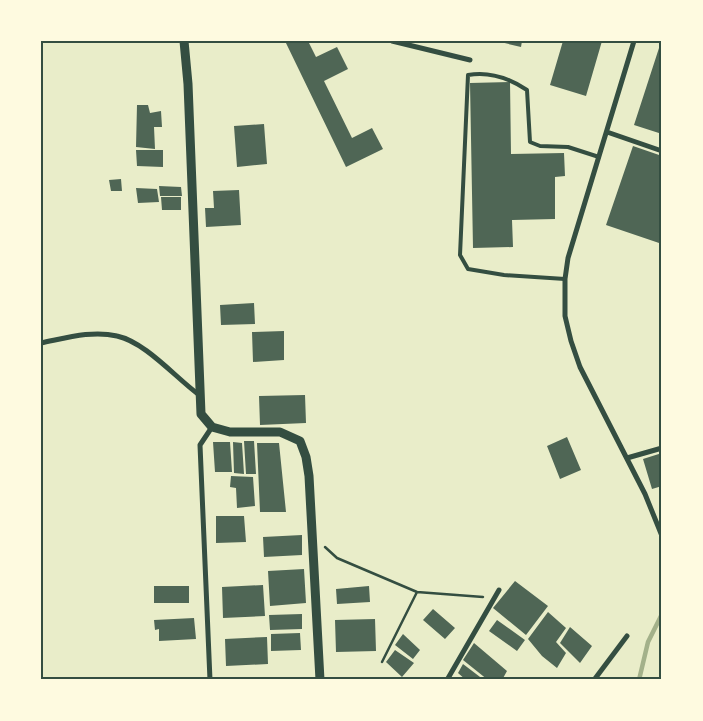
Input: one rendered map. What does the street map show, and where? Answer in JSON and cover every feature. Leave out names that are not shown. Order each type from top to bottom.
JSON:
[{"type":"street","points":[[184,41],[188,84],[198,394],[201,414],[212,427],[230,432],[280,432],[300,442],[306,457],[309,476],[320,680]]},
{"type":"street","points":[[392,41],[470,60]]},
{"type":"street","points":[[634,41],[568,258],[565,279],[565,316],[580,367],[645,494],[662,536]]},
{"type":"street","points":[[607,132],[662,150]]},
{"type":"street","points":[[41,343],[77,335],[119,336],[150,355],[198,394]]},
{"type":"street","points":[[210,680],[200,445],[212,427]]},
{"type":"street","points":[[627,458],[662,448]]},
{"type":"street","points":[[448,680],[499,590]]},
{"type":"street","points":[[594,680],[627,636]]},
{"type":"lane","points":[[565,279],[504,275],[468,269],[460,255],[468,75],[479,73],[511,79],[527,90],[530,142],[540,146],[568,147],[599,157]]},
{"type":"path","points":[[312,536],[337,558],[417,592],[494,598]]},
{"type":"path","points":[[382,662],[417,592]]},
{"type":"building","points":[[285,41],[308,41],[316,57],[337,47],[348,69],[324,81],[352,138],[372,128],[383,149],[346,167]]},
{"type":"building","points":[[496,41],[522,41],[521,47]]},
{"type":"building","points":[[563,41],[602,41],[586,96],[550,85]]},
{"type":"building","points":[[659,48],[662,49],[662,134],[634,125]]},
{"type":"building","points":[[510,82],[511,154],[564,153],[565,176],[555,177],[555,219],[512,220],[513,247],[473,248],[470,83]]},
{"type":"building","points":[[137,105],[148,105],[150,113],[161,111],[162,127],[154,127],[155,149],[136,147]]},
{"type":"building","points":[[264,124],[267,164],[237,167],[234,126]]},
{"type":"building","points":[[633,146],[662,156],[662,244],[606,225]]},
{"type":"building","points":[[136,150],[163,150],[163,167],[137,166]]},
{"type":"building","points":[[121,179],[122,191],[111,191],[109,180]]},
{"type":"building","points":[[159,186],[181,187],[182,196],[160,196]]},
{"type":"building","points":[[136,188],[157,189],[159,202],[138,203]]},
{"type":"building","points":[[239,190],[241,225],[206,227],[205,208],[214,208],[213,191]]},
{"type":"building","points":[[161,197],[181,197],[181,210],[162,210]]},
{"type":"building","points":[[254,303],[255,324],[221,325],[220,305]]},
{"type":"building","points":[[284,331],[284,360],[253,362],[252,332]]},
{"type":"building","points":[[305,395],[306,423],[260,425],[259,396]]},
{"type":"building","points":[[567,437],[581,470],[560,479],[547,446]]},
{"type":"building","points":[[244,441],[254,441],[256,474],[246,474]]},
{"type":"building","points":[[213,442],[230,442],[232,472],[215,472]]},
{"type":"building","points":[[233,442],[242,443],[244,474],[234,473]]},
{"type":"building","points":[[257,443],[279,443],[286,512],[260,512]]},
{"type":"building","points":[[662,453],[662,486],[652,489],[643,459]]},
{"type":"building","points":[[231,476],[253,477],[255,506],[237,508],[236,488],[230,487]]},
{"type":"building","points":[[216,516],[244,516],[246,542],[216,543]]},
{"type":"building","points":[[302,535],[302,555],[264,557],[263,537]]},
{"type":"building","points":[[304,569],[306,603],[270,606],[268,571]]},
{"type":"building","points":[[515,581],[548,606],[526,635],[493,608]]},
{"type":"building","points":[[263,585],[265,616],[223,618],[222,587]]},
{"type":"building","points":[[154,586],[189,586],[189,603],[154,603]]},
{"type":"building","points":[[369,586],[370,602],[337,604],[336,589]]},
{"type":"building","points":[[433,609],[455,628],[445,639],[423,620]]},
{"type":"building","points":[[548,612],[566,628],[556,642],[566,653],[557,668],[542,656],[528,639]]},
{"type":"building","points":[[302,614],[302,629],[270,630],[269,615]]},
{"type":"building","points":[[194,618],[196,639],[159,641],[159,629],[155,630],[154,620]]},
{"type":"building","points":[[375,619],[376,651],[336,652],[335,620]]},
{"type":"building","points":[[497,620],[525,640],[517,651],[489,631]]},
{"type":"building","points":[[570,627],[592,646],[580,663],[560,643]]},
{"type":"building","points":[[300,633],[301,650],[271,651],[271,634]]},
{"type":"building","points":[[403,634],[420,650],[413,659],[395,645]]},
{"type":"building","points":[[267,637],[268,664],[226,666],[225,639]]},
{"type":"building","points":[[474,643],[507,671],[502,680],[488,680],[463,660]]},
{"type":"building","points":[[395,650],[414,663],[402,677],[386,662]]},
{"type":"building","points":[[463,664],[484,680],[466,680],[458,673]]},
{"type":"waterway","points":[[639,680],[648,642],[662,614]]}]
